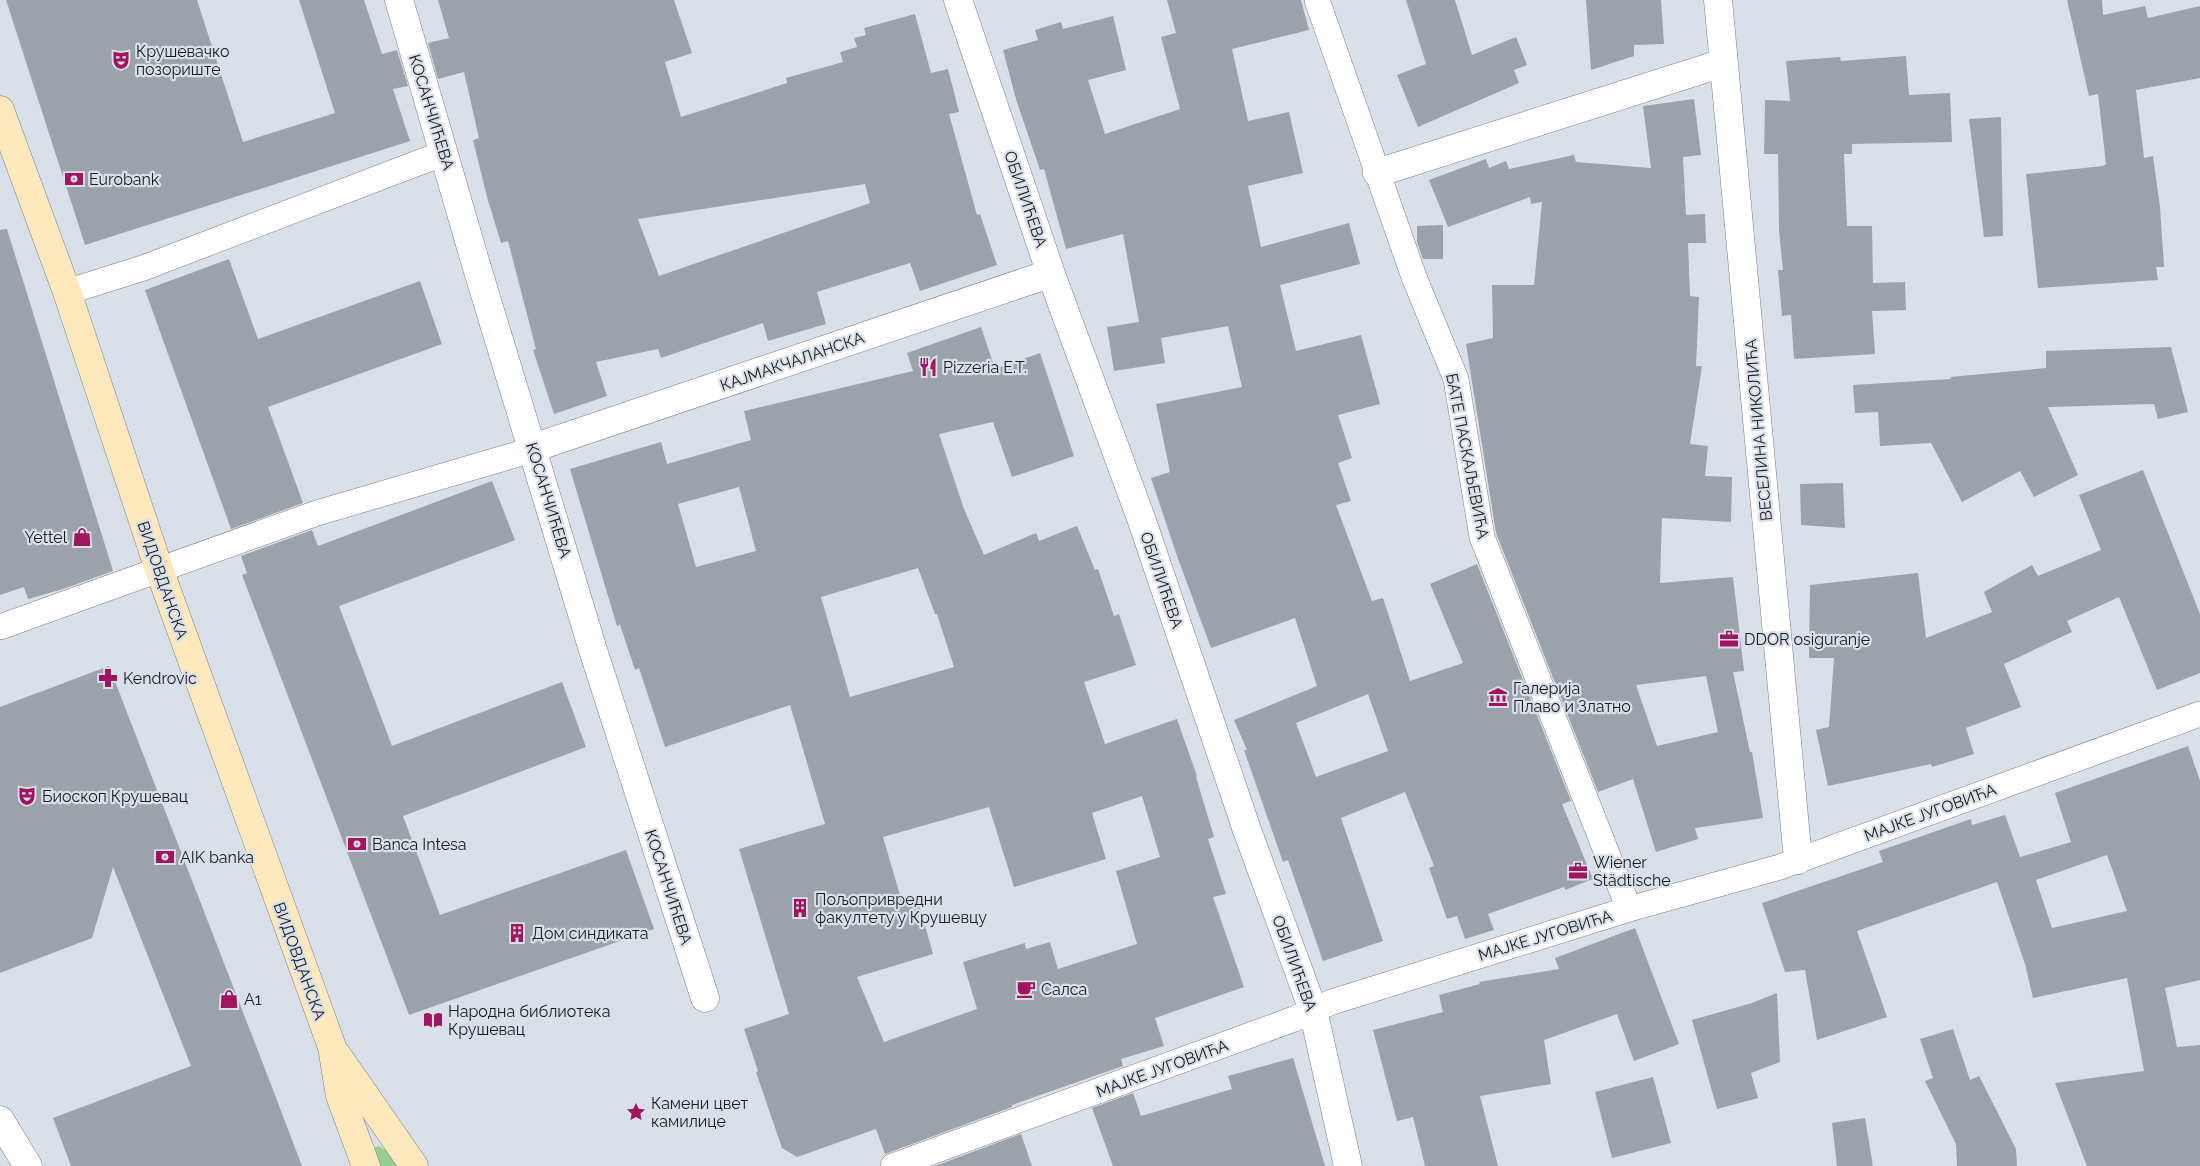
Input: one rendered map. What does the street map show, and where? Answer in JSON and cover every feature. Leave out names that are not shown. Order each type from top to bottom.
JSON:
[{"type":"main road","name":"ВИДОВДАНСКА","points":[[0,110],[67,292],[159,569],[332,1048],[340,1096],[366,1166]]},
{"type":"main road","name":"ВИДОВДАНСКА","points":[[332,1048],[414,1166]]},
{"type":"street","name":"КОСАНЧИЋЕВА","points":[[399,0],[475,261],[627,760],[705,998]]},
{"type":"street","name":"ОБИЛИЋЕВА","points":[[958,0],[1051,274],[1142,521],[1247,830],[1313,1010],[1348,1166]]},
{"type":"street","name":"БАТЕ ПАСКАЉЕВИЋА","points":[[1317,0],[1414,277],[1456,379],[1482,537],[1629,909]]},
{"type":"street","name":"ВЕСЕЛИНА НИКОЛИЋА","points":[[1718,0],[1798,860]]},
{"type":"street","points":[[1377,173],[1724,63]]},
{"type":"street","points":[[67,292],[143,268],[444,153]]},
{"type":"street","name":"КАЈМАКЧАЛАНСКА","points":[[533,448],[1051,274]]},
{"type":"street","points":[[0,626],[82,599],[159,569],[188,561],[317,513],[533,448]]},
{"type":"street","name":"МАЈКЕ ЈУГОВИЋА","points":[[893,1166],[1294,1019],[1332,1002],[1629,909],[1780,867],[2200,714]]},
{"type":"street","points":[[0,1120],[28,1166]]},
{"type":"green space","points":[[379,1146],[388,1152],[398,1166],[377,1166],[374,1148]]},
{"type":"building","points":[[6,0],[197,0],[243,142],[335,113],[299,0],[364,0],[382,54],[397,50],[408,86],[393,89],[410,141],[85,245]]},
{"type":"building","points":[[438,0],[674,0],[692,53],[665,62],[681,117],[787,83],[786,78],[843,62],[840,52],[857,47],[854,38],[866,35],[864,28],[915,14],[931,73],[948,69],[959,112],[949,114],[977,215],[980,214],[997,265],[920,291],[910,263],[817,292],[826,324],[768,341],[763,323],[661,358],[658,349],[596,362],[607,396],[554,414],[533,350],[536,349],[508,241],[501,243],[487,197],[473,140],[479,138],[464,72],[438,79],[428,43],[449,38]],"holes":[[[865,184],[870,203],[659,276],[638,219]]]},
{"type":"building","points":[[1167,0],[1301,0],[1309,30],[1232,49],[1248,121],[1289,112],[1303,173],[1248,186],[1261,247],[1349,223],[1360,264],[1280,285],[1296,351],[1361,335],[1380,404],[1338,415],[1352,458],[1338,463],[1351,501],[1336,505],[1372,601],[1383,598],[1410,681],[1463,663],[1430,584],[1477,564],[1571,801],[1562,804],[1593,879],[1565,890],[1564,887],[1488,914],[1494,930],[1465,939],[1457,916],[1447,919],[1429,868],[1434,866],[1405,792],[1341,818],[1383,941],[1323,961],[1288,860],[1283,862],[1244,750],[1247,750],[1234,720],[1317,686],[1295,618],[1211,648],[1151,478],[1170,472],[1156,404],[1242,387],[1228,326],[1161,338],[1165,363],[1114,371],[1107,327],[1139,322],[1123,234],[1066,249],[1044,169],[1040,170],[1016,99],[1003,50],[1038,40],[1035,30],[1061,22],[1063,29],[1113,16],[1126,70],[1088,80],[1105,134],[1180,109],[1161,37],[1176,33]],"holes":[[[1368,694],[1388,751],[1316,777],[1296,723]]]},
{"type":"building","points":[[1406,0],[1455,0],[1472,55],[1516,37],[1527,65],[1514,70],[1519,83],[1418,127],[1397,75],[1426,64]]},
{"type":"building","points":[[1586,0],[1661,0],[1664,44],[1634,45],[1634,56],[1591,70]]},
{"type":"building","points":[[2067,0],[2102,0],[2103,15],[2145,6],[2148,18],[2200,6],[2200,78],[2136,90],[2144,158],[2153,156],[2160,207],[2164,267],[2156,267],[2158,280],[2038,288],[2026,174],[2103,166],[2106,164],[2098,94],[2089,96]]},
{"type":"building","points":[[1906,56],[1909,95],[1950,93],[1952,142],[1852,144],[1852,154],[1844,154],[1847,226],[1872,226],[1873,283],[1905,282],[1906,310],[1872,311],[1875,354],[1794,359],[1791,315],[1782,316],[1778,270],[1783,270],[1779,231],[1778,154],[1764,154],[1765,100],[1790,101],[1786,61],[1840,57],[1841,61]]},
{"type":"building","points":[[1694,99],[1701,155],[1683,157],[1686,215],[1705,214],[1706,243],[1688,243],[1690,296],[1699,297],[1696,366],[1702,366],[1690,444],[1708,446],[1705,476],[1732,477],[1731,522],[1662,518],[1660,583],[1733,577],[1744,671],[1733,672],[1750,752],[1752,752],[1763,818],[1695,828],[1698,839],[1656,852],[1633,779],[1598,792],[1496,533],[1466,344],[1493,338],[1492,285],[1534,285],[1542,202],[1531,204],[1530,197],[1448,227],[1429,180],[1486,159],[1489,168],[1506,161],[1509,169],[1574,155],[1576,162],[1651,168],[1643,106]],"holes":[[[1706,676],[1718,732],[1657,746],[1636,685]]]},
{"type":"building","points":[[2001,117],[2003,236],[1984,237],[1969,119]]},
{"type":"building","points":[[1443,225],[1443,259],[1423,259],[1417,242],[1417,226]]},
{"type":"building","points":[[7,229],[113,571],[28,599],[24,587],[0,595],[0,230]]},
{"type":"building","points":[[229,259],[258,339],[420,281],[442,344],[268,407],[303,503],[231,529],[145,290]]},
{"type":"building","points":[[981,327],[995,369],[1040,353],[1074,456],[1012,477],[993,422],[939,434],[964,509],[984,555],[1036,533],[1039,541],[1077,526],[1095,570],[1098,569],[1114,616],[1119,614],[1136,665],[1084,682],[1105,744],[1177,719],[1197,776],[1214,837],[1208,839],[1226,894],[1213,897],[1244,987],[1155,1018],[1164,1046],[1121,1059],[1123,1066],[1012,1105],[1012,1107],[885,1154],[876,1129],[797,1157],[782,1148],[756,1072],[758,1071],[744,1029],[789,1014],[739,849],[825,824],[790,705],[665,747],[639,668],[635,670],[620,625],[617,626],[570,469],[661,442],[667,464],[751,440],[744,411],[913,371],[907,353]],"holes":[[[739,487],[756,551],[696,567],[678,504]],[[918,568],[935,614],[937,614],[954,667],[850,697],[821,597]],[[1142,796],[1160,857],[1116,871],[1137,944],[1058,969],[1050,942],[1026,949],[1025,943],[963,962],[977,1009],[884,1042],[857,977],[933,954],[917,897],[902,902],[883,837],[989,807],[1014,887],[1106,859],[1092,813]]]},
{"type":"building","points":[[2171,347],[2188,412],[2158,419],[2154,404],[2048,407],[2078,475],[2034,497],[2020,471],[1962,502],[1931,443],[1880,446],[1878,412],[1855,413],[1853,385],[1951,379],[1950,377],[2046,368],[2046,351]]},
{"type":"building","points":[[2143,470],[2200,614],[2200,673],[2157,690],[2119,597],[2067,621],[2072,632],[2004,664],[2021,707],[1966,728],[1974,754],[1932,767],[1931,764],[1828,786],[1816,730],[1829,727],[1834,658],[1809,658],[1810,585],[1918,573],[1926,638],[1992,612],[1984,592],[2032,565],[2038,576],[2101,550],[2079,495]]},
{"type":"building","points":[[492,481],[515,540],[339,606],[392,746],[562,682],[586,747],[403,816],[440,915],[626,850],[654,929],[409,1015],[242,575],[247,573],[241,556],[312,530],[318,546]]},
{"type":"building","points":[[1843,483],[1845,528],[1801,525],[1800,484]]},
{"type":"building","points":[[109,666],[302,1166],[71,1166],[53,1118],[191,1066],[113,867],[92,938],[0,973],[0,707]]},
{"type":"building","points":[[2188,746],[2200,781],[2200,980],[2165,988],[2177,1047],[2200,1045],[2200,1166],[2087,1166],[2055,1083],[2144,1071],[2127,978],[2033,998],[2025,964],[1997,882],[1857,931],[1887,1017],[1817,1040],[1805,970],[1785,972],[1762,903],[1883,862],[1879,851],[1971,819],[1972,825],[2005,815],[2020,857],[2071,842],[2055,793]],"holes":[[[2107,855],[2127,911],[2052,928],[2036,880]]]},
{"type":"building","points":[[1635,928],[1679,1044],[1634,1061],[1617,1014],[1544,1040],[1551,1084],[1480,1096],[1498,1166],[1425,1166],[1413,1117],[1397,1121],[1373,1030],[1443,1012],[1439,995],[1480,984],[1479,982],[1559,969],[1555,958]]},
{"type":"building","points":[[1777,993],[1780,1062],[1751,1073],[1758,1098],[1717,1109],[1692,1020],[1752,1003]]},
{"type":"building","points":[[1953,1029],[1970,1080],[1979,1076],[2016,1149],[2017,1166],[1957,1166],[1956,1144],[1925,1081],[1933,1078],[1920,1039]]},
{"type":"building","points":[[1293,1058],[1325,1166],[1113,1166],[1092,1108],[1133,1093],[1141,1116],[1232,1089],[1228,1076]]},
{"type":"building","points":[[1653,1077],[1671,1143],[1612,1158],[1595,1092]]},
{"type":"building","points":[[1865,1118],[1873,1166],[1837,1166],[1832,1123]]},
{"type":"building","points":[[1021,1134],[1032,1166],[935,1166]]},
{"type":"place","name":"Крушевачко позориште","points":[[121,60]]},
{"type":"place","name":"Eurobank","points":[[74,179]]},
{"type":"place","name":"Pizzeria E.T.","points":[[928,367]]},
{"type":"place","name":"Yettel","points":[[82,537]]},
{"type":"place","name":"DDOR osiguranje","points":[[1729,639]]},
{"type":"place","name":"Kendrovic","points":[[108,678]]},
{"type":"place","name":"Галерија Плаво и Златно","points":[[1498,697]]},
{"type":"place","name":"Биоскоп Крушевац","points":[[27,796]]},
{"type":"place","name":"Banca Intesa","points":[[357,844]]},
{"type":"place","name":"AIK banka","points":[[165,857]]},
{"type":"place","name":"Wiener Städtische","points":[[1578,871]]},
{"type":"place","name":"Пољопривредни факултету у Крушевцу","points":[[800,908]]},
{"type":"place","name":"Дом синдиката","points":[[517,933]]},
{"type":"place","name":"Салса","points":[[1026,989]]},
{"type":"place","name":"A1","points":[[229,999]]},
{"type":"place","name":"Народна библиотека Крушевац","points":[[433,1020]]},
{"type":"place","name":"Камени цвет камилице","points":[[636,1112]]}]
